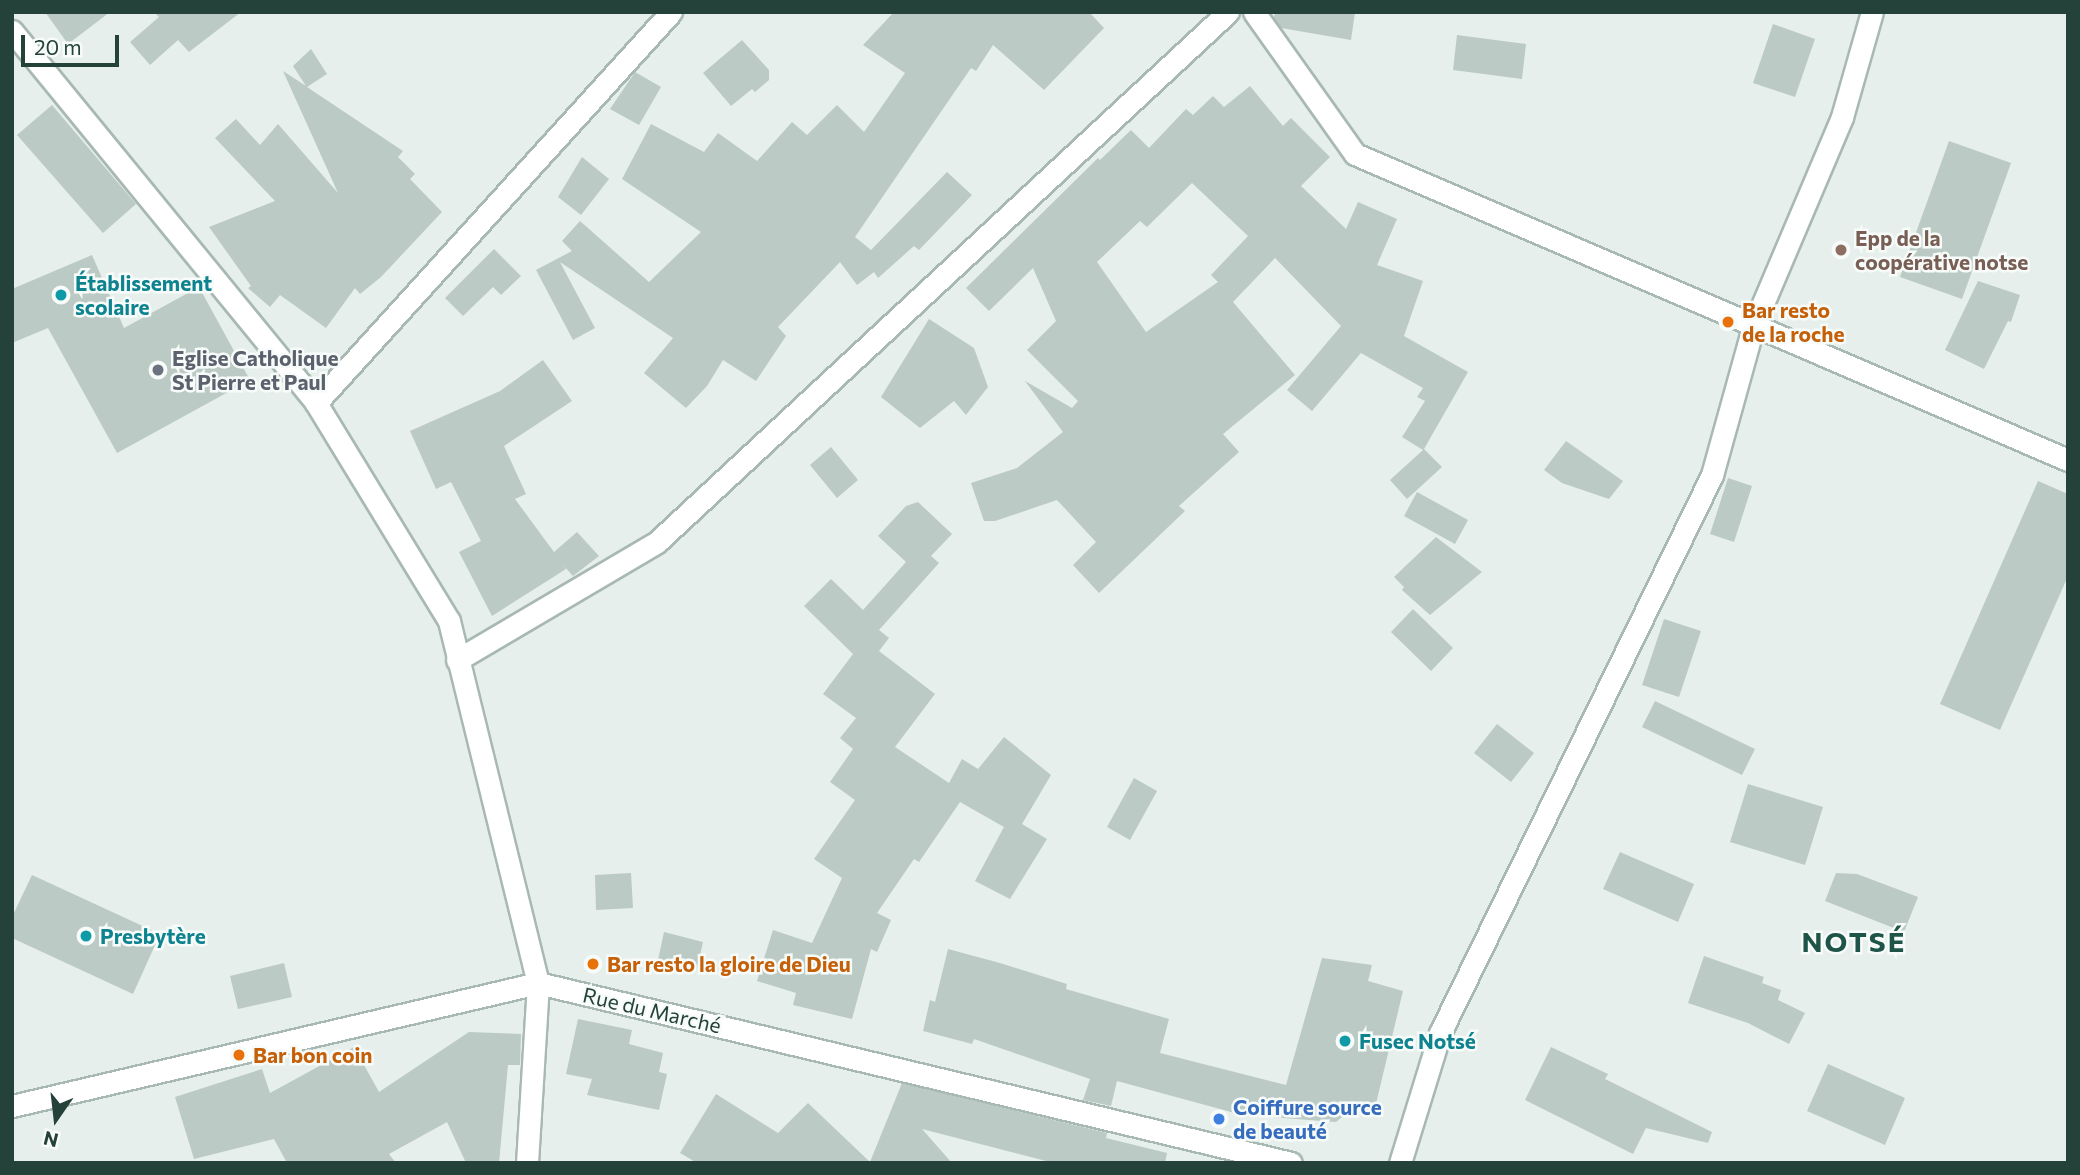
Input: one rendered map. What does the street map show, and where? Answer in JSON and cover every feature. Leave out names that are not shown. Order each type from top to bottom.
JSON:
[{"type":"street","points":[[316,402],[671,12]]},
{"type":"street","points":[[457,660],[657,542],[1228,12]]},
{"type":"street","points":[[1254,12],[1355,154],[2068,460]]},
{"type":"street","points":[[1400,1163],[1440,1033],[1712,475],[1753,327],[1842,117],[1871,12]]},
{"type":"street","points":[[12,31],[316,402],[449,621],[538,983],[527,1163]]},
{"type":"street","name":"Rue du Marché","points":[[12,1106],[538,983],[1292,1163]]},
{"type":"building","points":[[45,12],[110,12],[68,44]]},
{"type":"building","points":[[154,12],[241,12],[189,52],[178,40],[150,65],[130,42],[159,17]]},
{"type":"building","points":[[894,12],[1089,12],[1104,28],[1044,90],[993,45],[976,71],[971,68],[855,237],[871,250],[947,172],[972,195],[919,250],[914,246],[878,278],[874,272],[857,285],[840,262],[778,327],[786,336],[756,381],[723,360],[707,386],[686,408],[644,373],[673,338],[560,262],[595,328],[573,340],[536,270],[572,251],[562,241],[580,221],[649,282],[701,232],[622,179],[651,124],[704,152],[718,133],[757,161],[792,122],[807,135],[837,105],[864,132],[905,73],[863,45]]},
{"type":"building","points":[[1275,12],[1355,12],[1351,40],[1281,28],[1274,18]]},
{"type":"building","points":[[1773,24],[1815,39],[1795,97],[1753,83]]},
{"type":"building","points":[[1457,35],[1526,44],[1522,79],[1453,70]]},
{"type":"building","points":[[742,40],[769,70],[769,80],[755,92],[752,89],[731,106],[703,73]]},
{"type":"building","points":[[311,49],[327,74],[307,87],[403,151],[398,157],[415,174],[410,179],[442,212],[381,277],[360,294],[355,288],[326,328],[280,295],[270,307],[248,288],[251,286],[209,227],[275,201],[215,138],[236,119],[260,145],[278,124],[338,193],[283,71],[306,86],[293,66]]},
{"type":"building","points":[[635,72],[661,87],[639,125],[610,109]]},
{"type":"building","points":[[1250,86],[1283,126],[1291,118],[1330,157],[1301,186],[1346,229],[1358,202],[1397,219],[1377,265],[1423,281],[1404,336],[1468,372],[1424,449],[1442,467],[1407,499],[1390,480],[1423,450],[1402,437],[1425,401],[1417,397],[1423,388],[1361,353],[1312,411],[1287,390],[1341,326],[1275,258],[1233,302],[1295,375],[1223,434],[1239,452],[1179,506],[1185,511],[1099,593],[1073,565],[1096,542],[1057,500],[995,521],[984,521],[971,483],[1017,468],[1063,432],[1025,381],[1072,408],[1078,401],[1027,350],[1056,321],[1033,268],[989,311],[966,288],[1098,158],[1100,160],[1131,130],[1149,148],[1186,109],[1193,115],[1213,96],[1224,107]],"holes":[[[1192,183],[1248,236],[1211,275],[1218,282],[1146,332],[1097,262],[1140,221],[1147,227]]]},
{"type":"building","points":[[52,105],[136,204],[103,233],[17,135]]},
{"type":"building","points":[[1949,141],[2011,163],[1962,299],[1900,277]]},
{"type":"building","points":[[582,157],[609,179],[581,215],[558,197]]},
{"type":"building","points":[[494,249],[521,276],[501,295],[493,287],[463,316],[445,298]]},
{"type":"building","name":"Eglise Catholique St Pierre et Paul","points":[[92,255],[124,328],[199,287],[250,380],[117,453],[48,328],[12,343],[12,289]]},
{"type":"building","points":[[1978,281],[2020,295],[2011,322],[2008,321],[1984,369],[1945,350]]},
{"type":"building","points":[[929,319],[974,348],[988,387],[966,415],[954,401],[920,428],[881,397]]},
{"type":"building","points":[[543,360],[572,401],[504,446],[526,494],[515,499],[554,552],[577,532],[599,556],[573,576],[563,565],[566,569],[492,616],[459,552],[481,541],[451,482],[436,489],[410,431],[500,391]]},
{"type":"building","points":[[1566,441],[1623,481],[1609,499],[1562,483],[1544,470]]},
{"type":"building","points":[[831,447],[858,480],[837,498],[810,465]]},
{"type":"building","points":[[1728,478],[1752,486],[1734,542],[1710,534]]},
{"type":"building","points":[[2038,481],[2068,494],[2068,576],[2000,730],[1940,704]]},
{"type":"building","points":[[1417,492],[1468,520],[1455,544],[1404,516]]},
{"type":"building","points":[[918,502],[952,534],[931,556],[939,563],[879,630],[889,638],[879,651],[935,694],[895,747],[949,783],[962,759],[978,769],[1004,737],[1051,775],[1022,824],[1047,839],[1010,899],[975,881],[1004,827],[960,802],[919,862],[914,859],[877,913],[891,920],[877,952],[871,949],[852,1019],[793,1005],[796,993],[757,981],[773,930],[812,943],[842,878],[814,859],[855,800],[830,782],[853,749],[840,738],[856,718],[823,694],[853,654],[804,606],[831,579],[863,610],[906,562],[878,536],[906,506]]},
{"type":"building","points":[[1436,537],[1482,572],[1430,615],[1402,590],[1404,587],[1394,577]]},
{"type":"building","points":[[1413,609],[1453,648],[1431,671],[1391,632]]},
{"type":"building","points":[[1664,619],[1701,631],[1679,697],[1642,685]]},
{"type":"building","points":[[1655,701],[1755,749],[1742,775],[1642,727]]},
{"type":"building","points":[[1497,724],[1534,753],[1511,782],[1474,753]]},
{"type":"building","points":[[1134,778],[1157,791],[1130,840],[1107,827]]},
{"type":"building","points":[[1748,784],[1823,807],[1805,865],[1730,842]]},
{"type":"building","points":[[1620,852],[1694,884],[1678,922],[1603,889]]},
{"type":"building","points":[[631,873],[633,908],[596,910],[595,875]]},
{"type":"building","points":[[1836,873],[1857,874],[1918,897],[1904,932],[1825,901]]},
{"type":"building","name":"Presbytère","points":[[32,875],[160,934],[133,994],[12,938],[12,917]]},
{"type":"building","points":[[664,932],[703,942],[697,969],[658,960]]},
{"type":"building","points":[[948,949],[1067,984],[1066,989],[1169,1019],[1160,1053],[1286,1085],[1322,958],[1372,965],[1368,981],[1403,991],[1374,1112],[1354,1107],[1336,1122],[1242,1115],[1117,1081],[1111,1106],[1083,1100],[1090,1079],[974,1039],[972,1044],[923,1031],[930,1000],[935,1002]]},
{"type":"building","points":[[1704,956],[1764,977],[1762,983],[1781,990],[1778,1000],[1805,1013],[1789,1044],[1748,1023],[1688,1003]]},
{"type":"building","points":[[284,963],[292,997],[238,1009],[230,976]]},
{"type":"building","points":[[578,1019],[632,1030],[629,1044],[663,1053],[659,1072],[667,1074],[659,1110],[587,1095],[592,1079],[566,1074]]},
{"type":"building","points":[[469,1032],[521,1034],[520,1065],[508,1065],[499,1163],[466,1163],[447,1122],[389,1154],[396,1163],[287,1163],[274,1139],[194,1159],[175,1097],[262,1069],[270,1093],[354,1047],[379,1092]]},
{"type":"building","points":[[1551,1047],[1608,1074],[1605,1079],[1712,1132],[1708,1143],[1646,1128],[1633,1154],[1525,1100]]},
{"type":"building","points":[[1828,1064],[1905,1098],[1885,1145],[1807,1111]]},
{"type":"building","points":[[902,1083],[1107,1133],[1106,1138],[1167,1153],[1165,1163],[1054,1163],[922,1129],[952,1163],[697,1163],[680,1153],[716,1094],[778,1133],[808,1103],[870,1162]]},
{"type":"place","name":"Epp de la coopérative notse","points":[[1841,250]]},
{"type":"place","name":"Établissement scolaire","points":[[61,295]]},
{"type":"place","name":"Bar resto de la roche","points":[[1728,322]]},
{"type":"place","name":"Eglise Catholique St Pierre et Paul","points":[[158,370]]},
{"type":"place","name":"Presbytère","points":[[86,936]]},
{"type":"place","name":"Bar resto la gloire de Dieu","points":[[593,964]]},
{"type":"place","name":"Fusec Notsé","points":[[1345,1041]]},
{"type":"place","name":"Bar bon coin","points":[[239,1055]]},
{"type":"place","name":"Coiffure source de beauté","points":[[1219,1119]]},
{"type":"district","name":"NOTSÉ","points":[[1854,941]]}]
